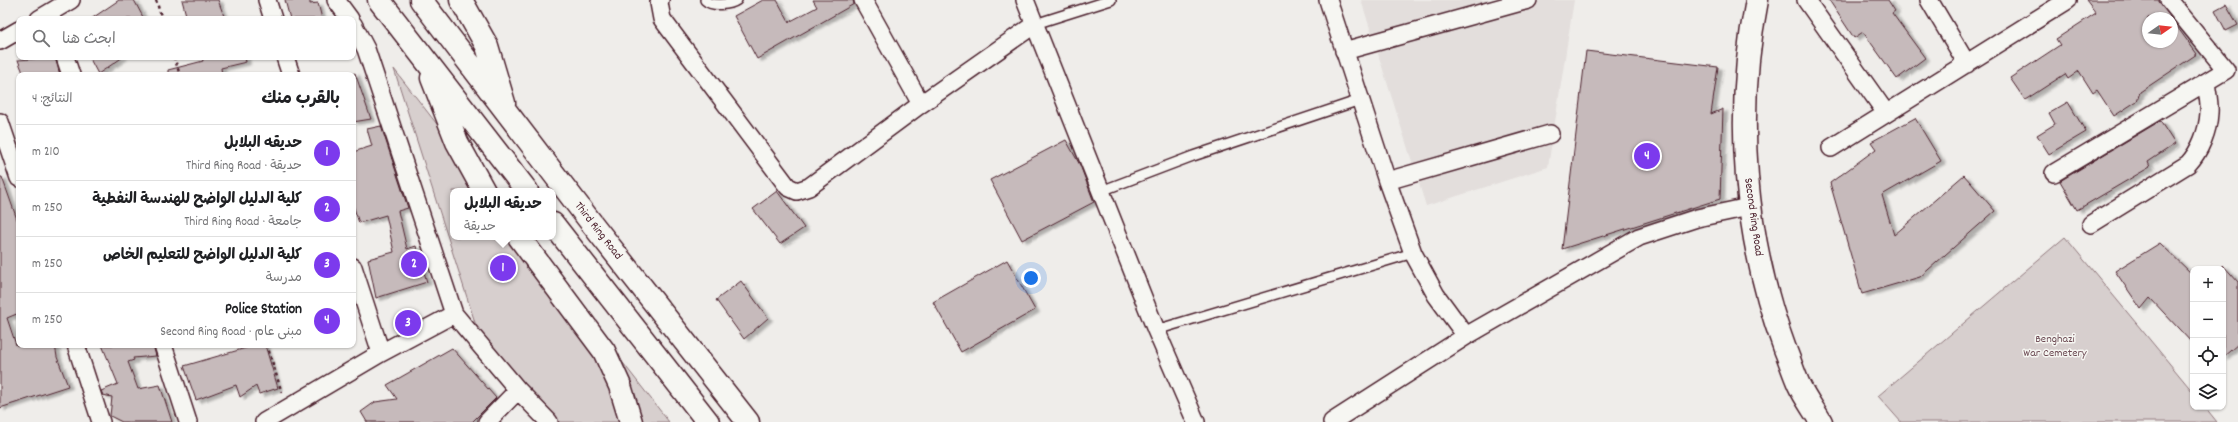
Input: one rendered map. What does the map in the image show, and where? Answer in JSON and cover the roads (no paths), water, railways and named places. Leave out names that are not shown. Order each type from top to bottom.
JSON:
[{"type":"main road","points":[[379,0],[525,188]]},
{"type":"main road","name":"Third Ring Road","points":[[421,0],[506,112],[748,422]]},
{"type":"main road","points":[[461,0],[487,46],[501,86],[506,112]]},
{"type":"main road","name":"Second Ring Road","points":[[1757,0],[1751,30],[1745,89],[1749,207],[1758,257],[1774,320],[1799,385],[1821,422]]},
{"type":"main road","points":[[427,62],[446,116],[482,188]]},
{"type":"main road","points":[[556,228],[708,422]]},
{"type":"main road","points":[[521,240],[604,351],[620,386],[631,422]]},
{"type":"street","points":[[48,16],[71,0]]},
{"type":"street","points":[[267,0],[272,16]]},
{"type":"street","points":[[336,0],[348,16]]},
{"type":"street","points":[[660,0],[659,2],[662,19],[788,187],[797,191],[809,187],[921,104],[1035,24]]},
{"type":"street","points":[[863,0],[921,104]]},
{"type":"street","points":[[1025,0],[1156,330],[1196,422]]},
{"type":"street","points":[[1328,0],[1387,181],[1413,253],[1436,295],[1466,336]]},
{"type":"street","points":[[1344,51],[1528,0]]},
{"type":"street","points":[[1806,0],[1886,113]]},
{"type":"street","points":[[1929,0],[1967,64]]},
{"type":"street","points":[[1831,148],[2068,0]]},
{"type":"street","points":[[2054,172],[2232,66],[2169,0]]},
{"type":"street","points":[[356,30],[366,49],[454,314],[518,390],[549,422]]},
{"type":"street","points":[[0,41],[16,32]]},
{"type":"street","points":[[66,60],[70,72]]},
{"type":"street","points":[[286,60],[290,72]]},
{"type":"street","points":[[2091,224],[2188,164],[2196,156],[2201,147],[2209,113],[2206,82]]},
{"type":"street","points":[[0,122],[16,169]]},
{"type":"street","points":[[1387,181],[1550,134]]},
{"type":"street","points":[[1332,422],[1466,336],[1639,237],[1697,218],[1749,207]]},
{"type":"street","points":[[356,276],[381,353]]},
{"type":"street","points":[[264,422],[381,353],[454,314]]},
{"type":"street","points":[[77,348],[102,422]]},
{"type":"street","points":[[164,348],[188,422]]},
{"type":"street","points":[[487,422],[518,390]]},
{"type":"lane","points":[[705,0],[715,4],[732,4],[737,0]]},
{"type":"lane","points":[[1035,24],[1111,0]]},
{"type":"lane","points":[[1101,191],[1193,156],[1360,100]]},
{"type":"lane","points":[[1156,330],[1413,253]]},
{"type":"place","name":"Police Station","points":[[1647,156]]},
{"type":"place","name":"كلية الدليل الواضح للهندسة النفطية","points":[[414,264]]},
{"type":"place","name":"حديقه البلابل","points":[[503,268]]},
{"type":"place","name":"كلية الدليل الواضح للتعليم الخاص","points":[[408,323]]},
{"type":"park label","name":"Benghazi War Cemetery","points":[[2055,346]]}]
